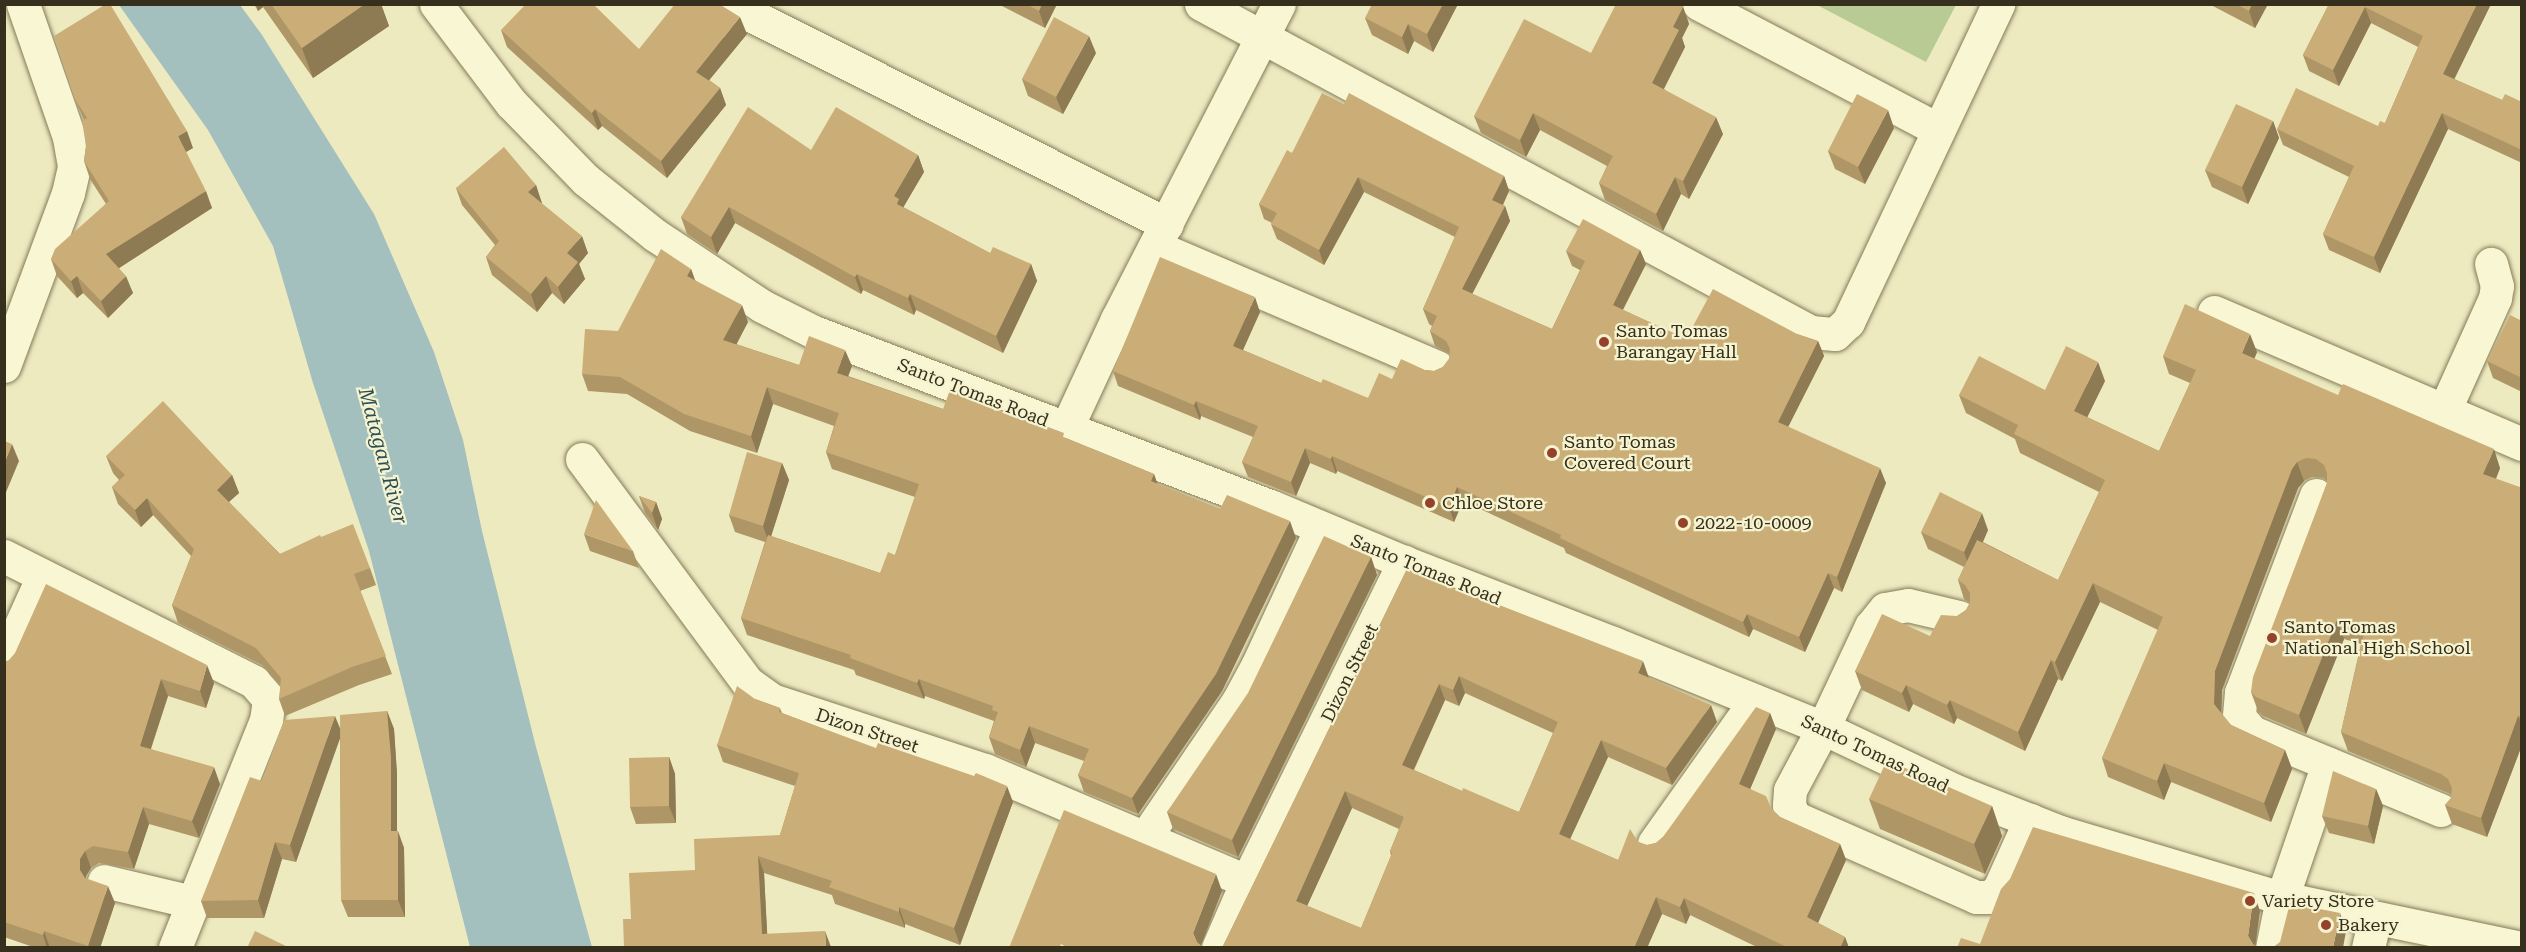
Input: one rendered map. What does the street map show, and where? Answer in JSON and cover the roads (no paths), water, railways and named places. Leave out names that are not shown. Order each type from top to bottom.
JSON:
[{"type":"street","points":[[4,366],[68,192],[74,166],[69,136],[23,4]]},
{"type":"street","name":"Santo Tomas Road","points":[[436,4],[511,103],[586,180],[655,235],[762,306],[814,332],[1602,638],[1823,728],[1958,792],[2060,832],[2282,898],[2372,933],[2462,942],[2520,944]]},
{"type":"street","points":[[729,4],[1161,235],[1437,367]]},
{"type":"street","points":[[1201,4],[1811,332],[1835,334],[1848,322],[1937,129],[1998,4]]},
{"type":"street","points":[[1066,429],[1117,319],[1279,4]]},
{"type":"street","points":[[1699,4],[1740,14],[1937,129]]},
{"type":"street","points":[[2444,411],[2495,298],[2497,286],[2491,264]]},
{"type":"street","points":[[2214,312],[2522,444]]},
{"type":"street","name":"Dizon Street","points":[[582,459],[747,682],[772,699],[985,770],[1146,836],[1247,881]]},
{"type":"street","points":[[2316,495],[2241,692],[2239,717],[2252,732],[2440,810]]},
{"type":"street","points":[[1146,836],[1238,701],[1258,664],[1322,528]]},
{"type":"street","points":[[4,556],[254,682],[269,699],[266,720],[175,948]]},
{"type":"street","name":"Dizon Street","points":[[1218,948],[1247,881],[1404,562]]},
{"type":"street","points":[[4,662],[43,576]]},
{"type":"street","points":[[1959,617],[1908,605],[1885,609],[1871,626],[1823,728],[1790,790],[1788,805],[1794,817],[1976,897],[1990,897],[1999,889],[2030,820]]},
{"type":"street","points":[[1654,843],[1755,701]]},
{"type":"street","points":[[2272,948],[2282,898],[2328,764]]},
{"type":"street","points":[[104,881],[193,902]]},
{"type":"water","name":"Matagan River","points":[[119,5],[240,5],[262,35],[374,214],[434,352],[463,440],[482,531],[536,747],[592,947],[470,947],[369,551],[313,383],[273,246],[208,130]]},
{"type":"place","name":"Santo Tomas Barangay Hall","points":[[1604,342]]},
{"type":"place","name":"Santo Tomas Covered Court","points":[[1552,453]]},
{"type":"place","name":"Chloe Store","points":[[1430,503]]},
{"type":"place","name":"2022-10-0009","points":[[1683,523]]},
{"type":"place","name":"Santo Tomas National High School","points":[[2272,638]]},
{"type":"place","name":"Variety Store","points":[[2250,901]]},
{"type":"place","name":"Bakery","points":[[2326,925]]}]
